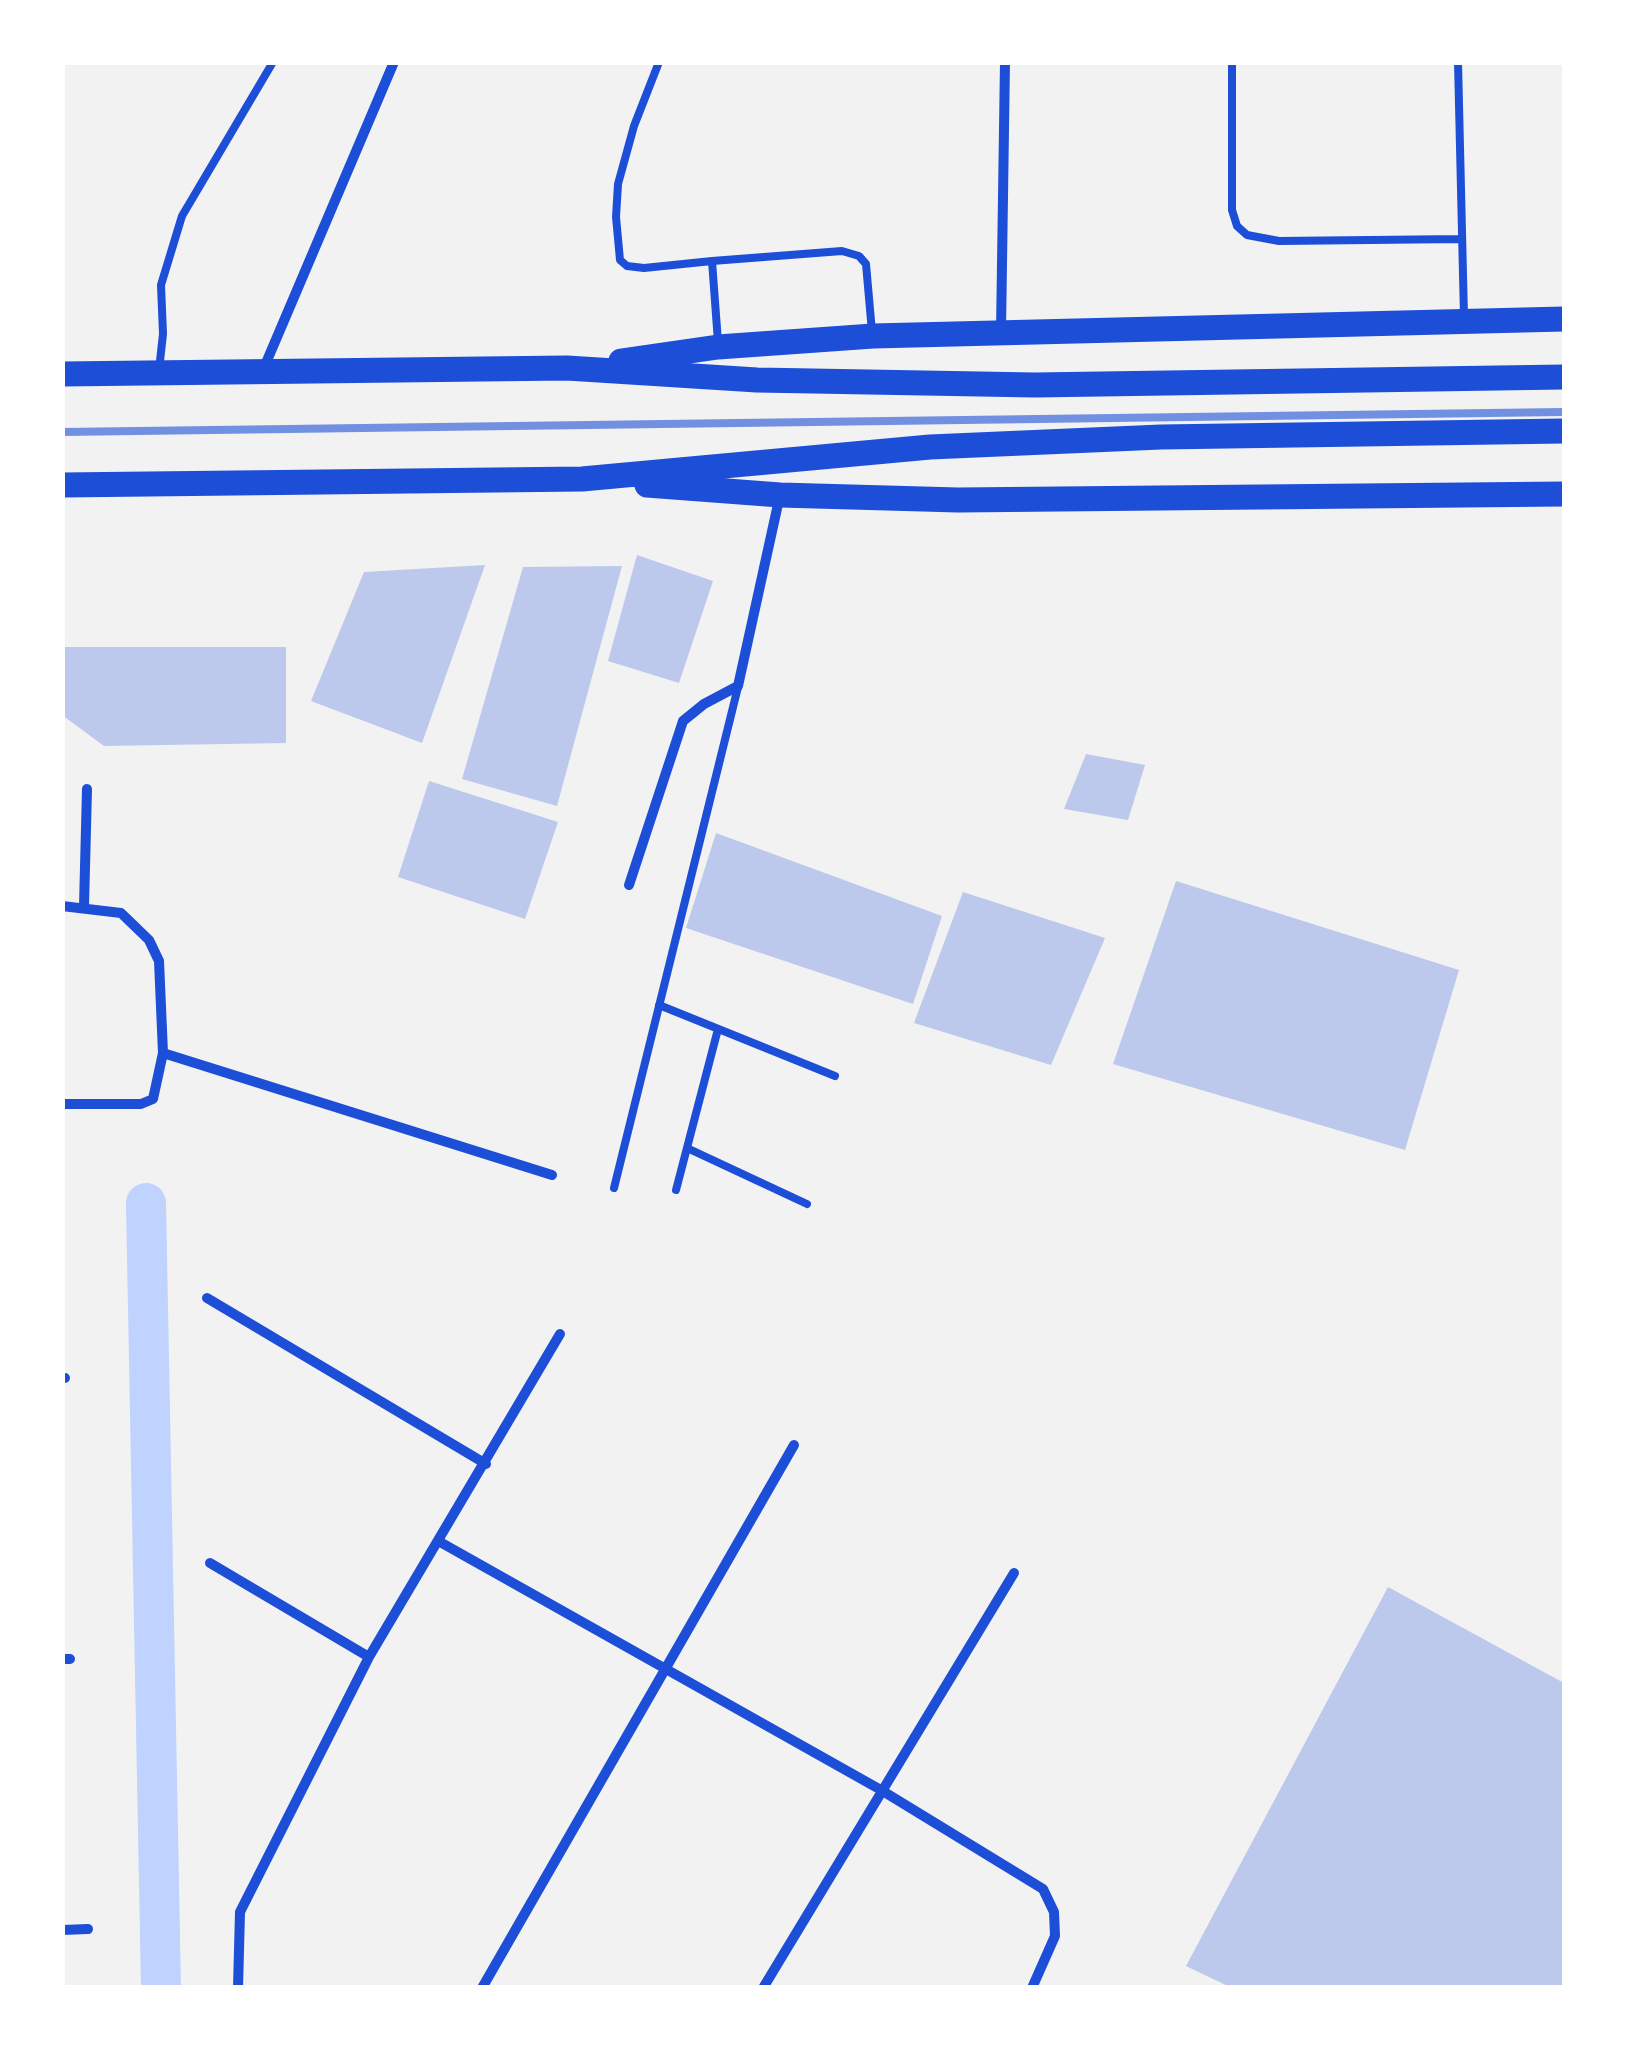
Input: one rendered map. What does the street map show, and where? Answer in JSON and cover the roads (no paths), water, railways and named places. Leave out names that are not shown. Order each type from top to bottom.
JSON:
[{"type":"main road","points":[[566,368],[718,347],[873,336],[1564,320]]},
{"type":"main road","points":[[62,374],[566,368],[757,380],[1034,385],[1564,377]]},
{"type":"main road","points":[[62,485],[582,480],[930,447],[1161,438],[1564,432]]},
{"type":"main road","points":[[582,480],[780,495],[1064,500],[1564,494]]},
{"type":"street","points":[[262,373],[394,62]]},
{"type":"street","points":[[1001,331],[1006,62]]},
{"type":"street","points":[[629,885],[684,721],[704,704],[738,686],[780,495]]},
{"type":"street","points":[[84,906],[87,789]]},
{"type":"street","points":[[62,906],[121,913],[148,940],[159,961],[163,1052],[153,1099],[141,1104],[62,1104]]},
{"type":"street","points":[[163,1052],[552,1174]]},
{"type":"street","points":[[207,1298],[486,1464]]},
{"type":"street","points":[[238,1988],[240,1912],[370,1657],[560,1334]]},
{"type":"street","points":[[482,1988],[794,1445]]},
{"type":"street","points":[[440,1542],[880,1790],[1044,1889],[1054,1912],[1055,1936],[1032,1988]]},
{"type":"street","points":[[210,1563],[370,1657]]},
{"type":"street","points":[[763,1988],[1014,1572]]},
{"type":"street","points":[[62,1930],[88,1929]]},
{"type":"lane","points":[[159,372],[163,334],[161,284],[182,216],[273,62]]},
{"type":"lane","points":[[659,62],[634,126],[618,184],[620,260],[633,268],[644,268],[842,252],[860,256],[866,264],[873,336]]},
{"type":"lane","points":[[1232,62],[1232,210],[1237,226],[1248,235],[1279,241],[1460,239]]},
{"type":"lane","points":[[1458,62],[1464,321]]},
{"type":"lane","points":[[712,261],[718,347]]},
{"type":"lane","points":[[614,1188],[738,686]]},
{"type":"lane","points":[[659,1005],[835,1076]]},
{"type":"lane","points":[[676,1190],[718,1029]]},
{"type":"lane","points":[[687,1148],[807,1204]]},
{"type":"waterway","points":[[146,1203],[161,1988]]},
{"type":"railway","points":[[62,432],[1564,412]]}]
